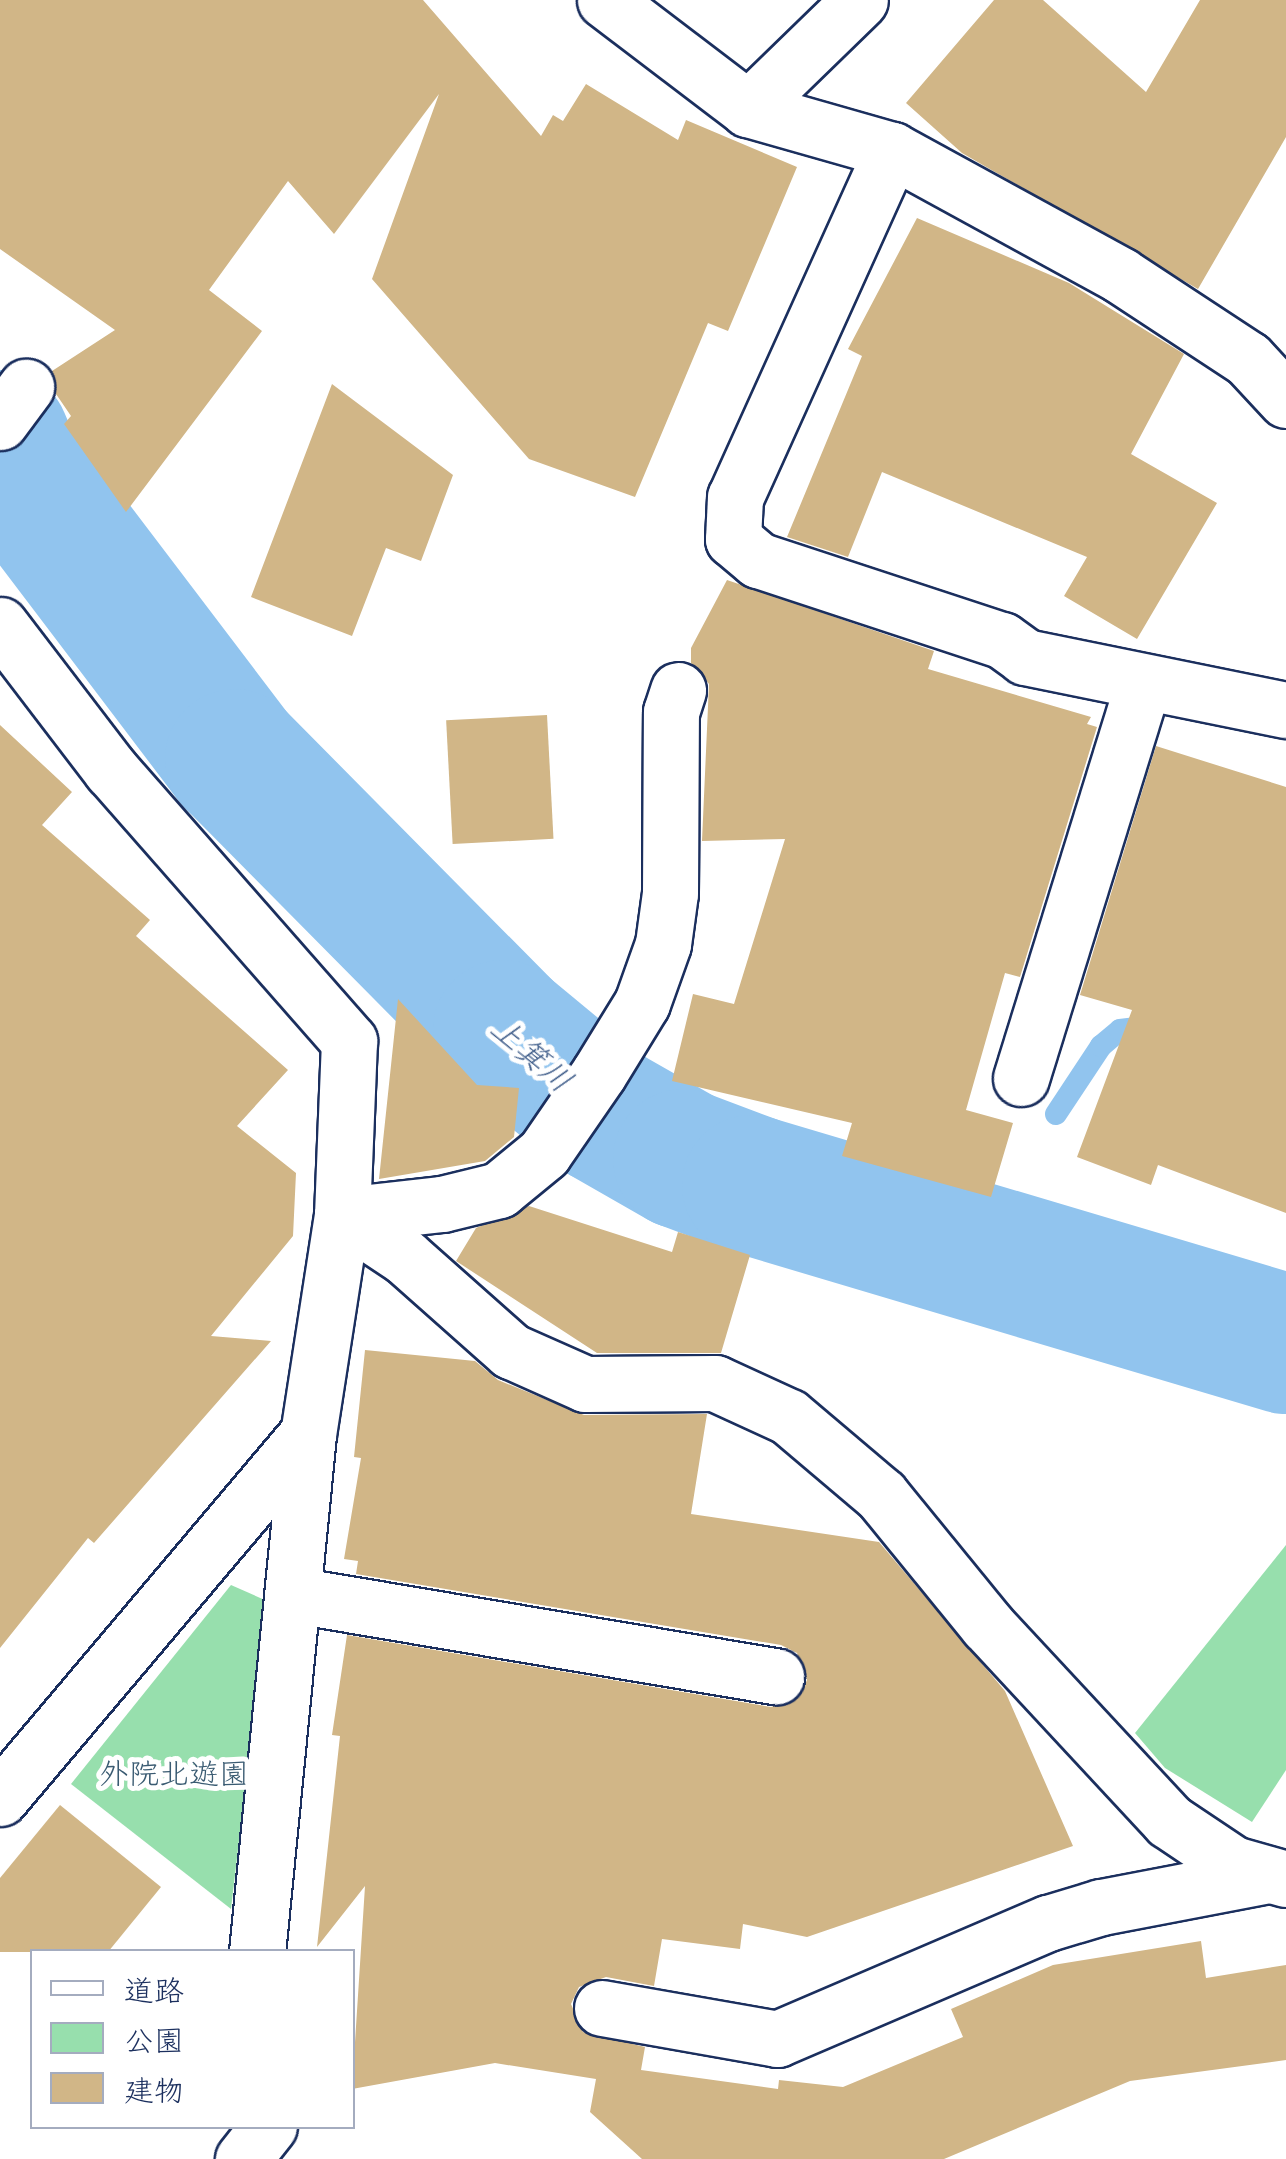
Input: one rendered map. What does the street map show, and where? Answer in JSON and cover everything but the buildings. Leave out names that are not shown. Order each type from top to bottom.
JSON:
[{"type":"street","points":[[605,0],[748,110],[892,150],[1120,275],[1248,360],[1284,393]]},
{"type":"street","points":[[748,110],[860,0]]},
{"type":"street","points":[[892,150],[735,497],[732,539],[758,560],[1002,640],[1025,657],[1286,710]]},
{"type":"street","points":[[0,625],[111,770],[343,1030],[349,1049],[342,1215],[308,1434],[257,1949]]},
{"type":"street","points":[[1021,1078],[1143,684]]},
{"type":"street","points":[[342,1215],[442,1204],[498,1190],[544,1153],[599,1073],[642,1004],[663,944],[671,712],[678,690]]},
{"type":"street","points":[[342,1215],[405,1257],[512,1352],[585,1384],[715,1383],[789,1417],[881,1495],[975,1611],[1169,1822],[1233,1864],[1277,1877]]},
{"type":"street","points":[[0,1798],[308,1434]]},
{"type":"street","points":[[295,1595],[776,1676]]},
{"type":"street","points":[[602,2008],[776,2039],[1048,1924],[1101,1906],[1277,1877]]},
{"type":"street","points":[[243,2159],[269,2129]]},
{"type":"street","points":[[274,2129],[290,2159]]},
{"type":"green space","points":[[1286,1545],[1286,1770],[1252,1822],[1165,1768],[1135,1733]]},
{"type":"green space","name":"外院北遊園","points":[[231,1585],[267,1601],[231,1909],[71,1784]]},
{"type":"waterway","name":"上箕川","points":[[0,440],[10,463],[235,759],[503,1030],[604,1114],[683,1159],[752,1185],[1286,1344]]},
{"type":"waterway","points":[[1056,1114],[1101,1046],[1120,1030],[1154,1026]]}]
